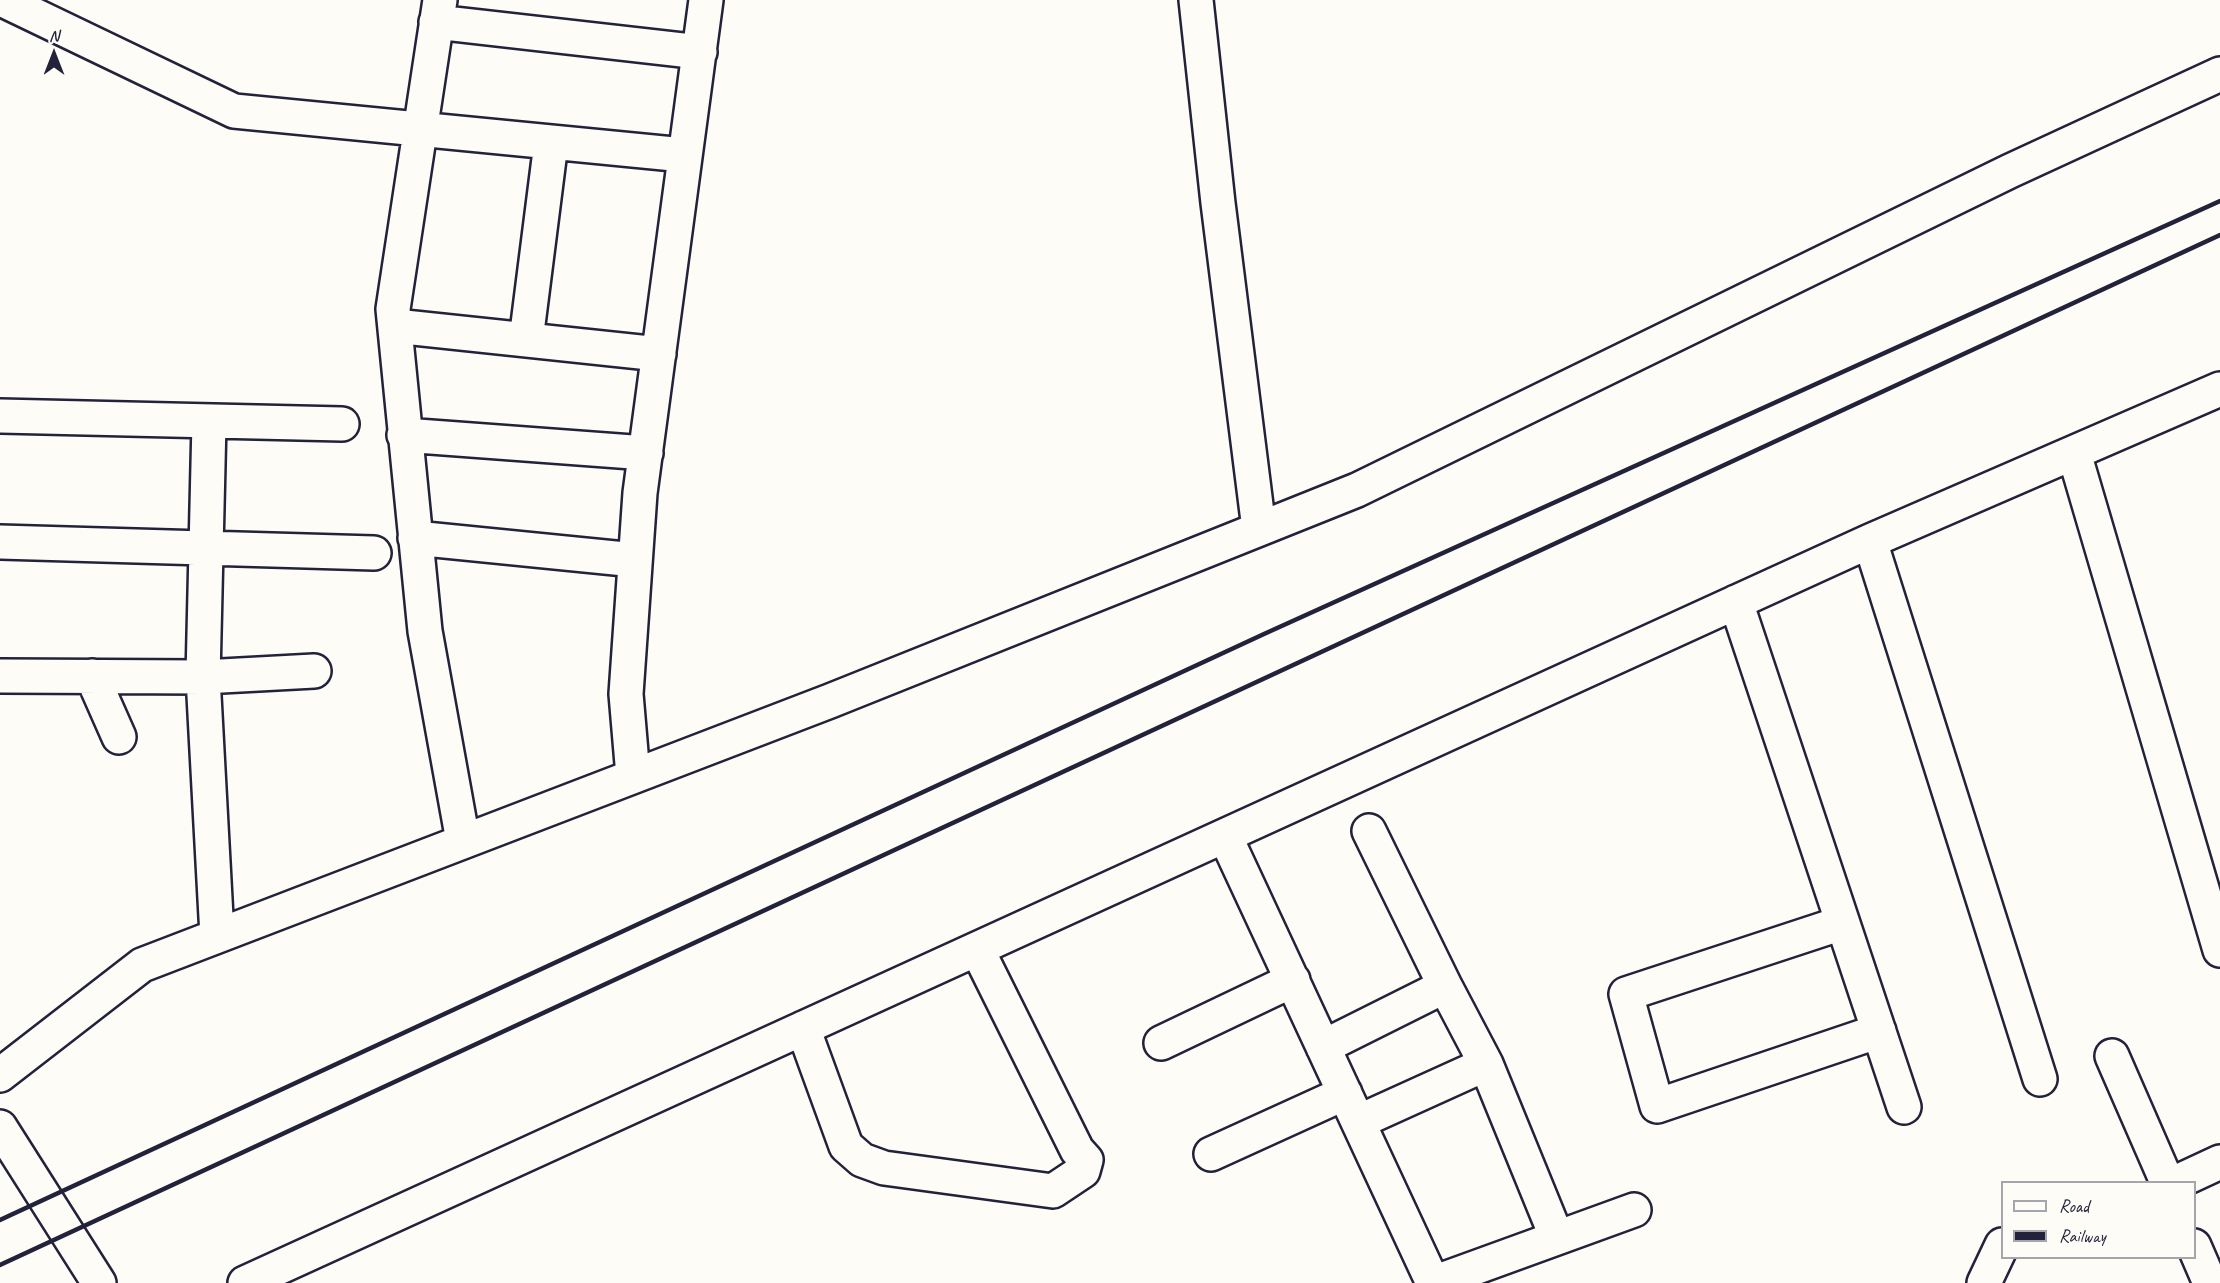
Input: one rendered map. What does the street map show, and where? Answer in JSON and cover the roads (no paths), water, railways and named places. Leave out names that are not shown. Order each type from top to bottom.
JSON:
[{"type":"street","points":[[3,0],[234,111],[684,155]]},
{"type":"street","points":[[633,776],[626,694],[635,560],[646,453],[706,0]]},
{"type":"street","points":[[1196,0],[1219,215],[1259,529]]},
{"type":"street","points":[[463,841],[425,631],[393,309],[438,11],[699,52]]},
{"type":"street","points":[[0,1075],[142,965],[633,776],[1357,490],[2010,171],[2220,74]]},
{"type":"street","points":[[526,340],[551,143]]},
{"type":"street","points":[[395,327],[659,354]]},
{"type":"street","points":[[256,1278],[1870,541],[2220,389]]},
{"type":"street","points":[[0,416],[209,423],[342,424]]},
{"type":"street","points":[[209,423],[203,677],[217,936]]},
{"type":"street","points":[[404,435],[646,453]]},
{"type":"street","points":[[2074,453],[2220,950]]},
{"type":"street","points":[[415,538],[635,560]]},
{"type":"street","points":[[1870,541],[2040,1079]]},
{"type":"street","points":[[0,542],[374,553]]},
{"type":"street","points":[[1736,602],[1904,1107]]},
{"type":"street","points":[[0,676],[203,677],[314,671]]},
{"type":"street","points":[[92,676],[119,737]]},
{"type":"street","points":[[1369,831],[1486,1064],[1557,1238]]},
{"type":"street","points":[[1226,836],[1433,1283],[1466,1277],[1557,1238],[1634,1210]]},
{"type":"street","points":[[1842,923],[1626,994],[1657,1106],[1879,1030]]},
{"type":"street","points":[[803,1028],[846,1146],[862,1160],[884,1168],[1053,1191],[1083,1171],[1086,1160],[1077,1150],[977,949]]},
{"type":"street","points":[[1161,1043],[1293,980]]},
{"type":"street","points":[[1323,1047],[1445,986]]},
{"type":"street","points":[[2112,1056],[2167,1181]]},
{"type":"street","points":[[1358,1122],[1486,1064]]},
{"type":"street","points":[[1212,1154],[1345,1093]]},
{"type":"street","points":[[0,1127],[99,1283]]},
{"type":"street","points":[[2179,1181],[2220,1162]]},
{"type":"street","points":[[1984,1283],[2001,1247]]},
{"type":"street","points":[[2196,1251],[2210,1283]]},
{"type":"street","points":[[256,1278],[302,1283]]},
{"type":"railway","points":[[0,1220],[1264,634],[2220,201]]},
{"type":"railway","points":[[0,1265],[2220,235]]}]
